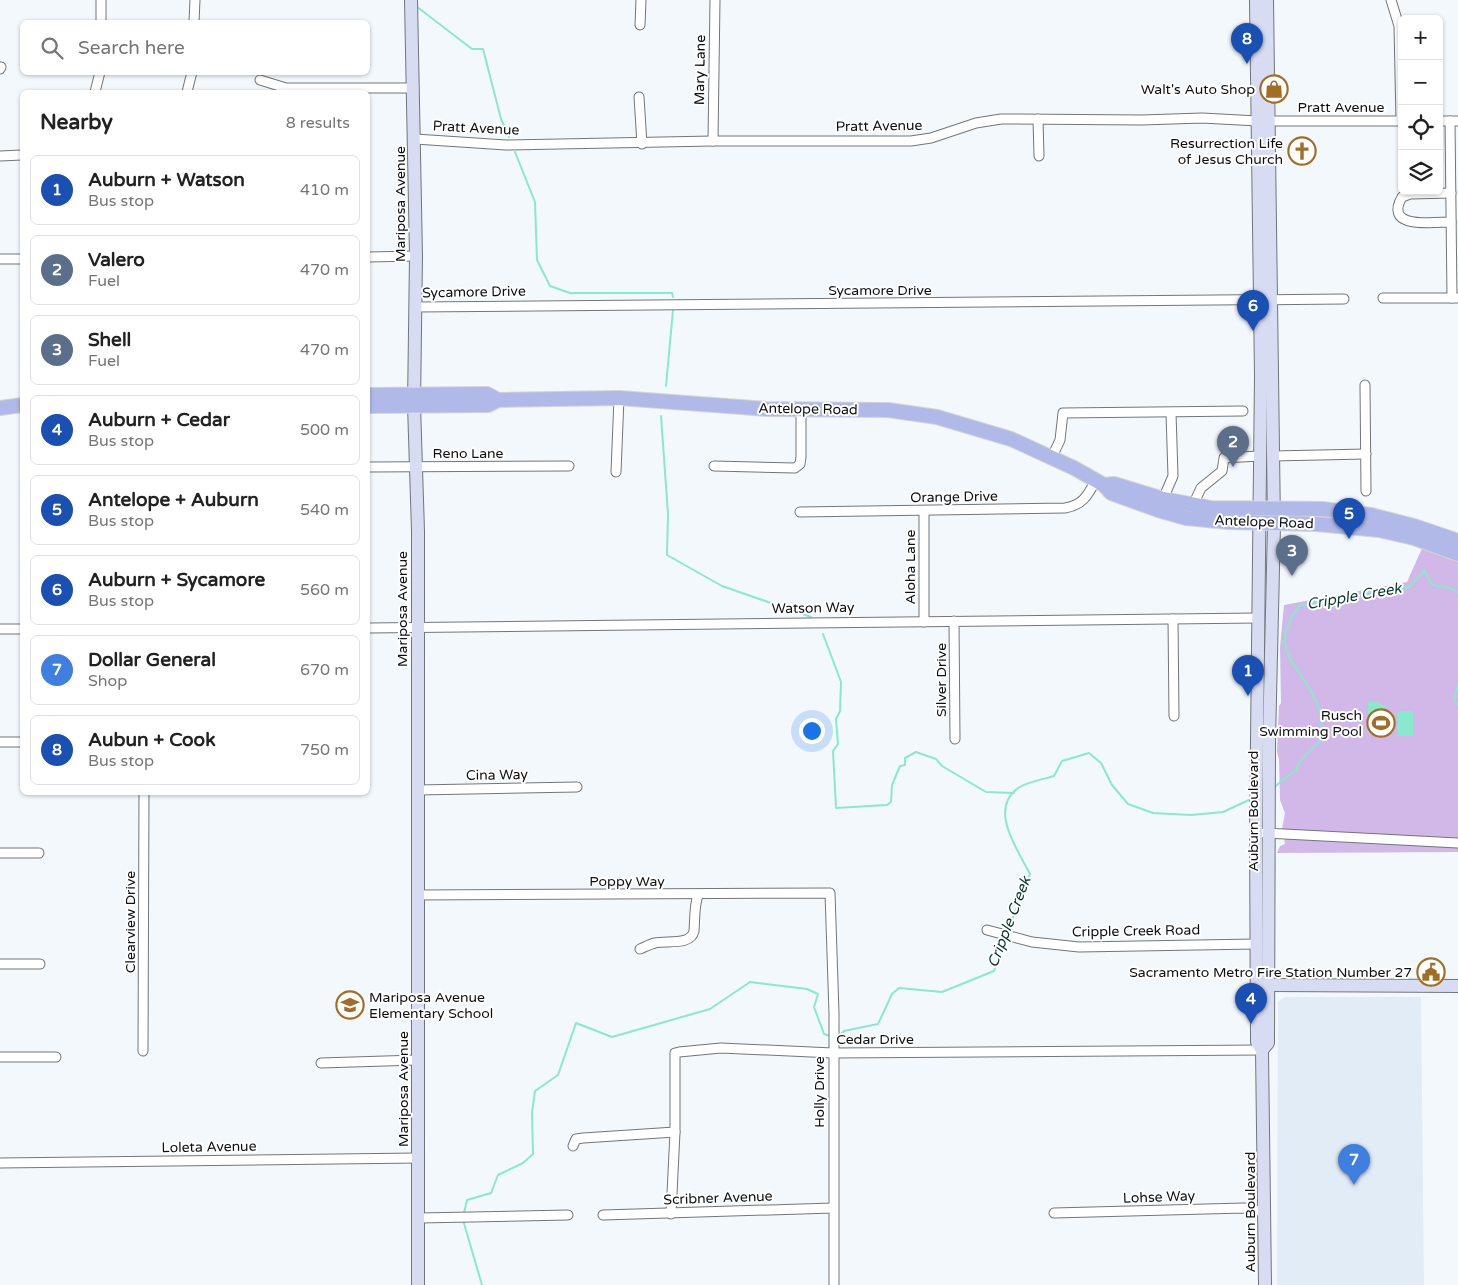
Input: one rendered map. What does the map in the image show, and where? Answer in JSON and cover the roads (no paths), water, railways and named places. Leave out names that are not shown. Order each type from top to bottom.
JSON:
[{"type":"main road","name":"Auburn Boulevard","points":[[1256,0],[1263,121],[1266,300],[1274,510],[1262,783],[1256,801],[1262,833],[1269,985],[1268,1042],[1262,1050]]},
{"type":"main road","points":[[1262,0],[1262,23],[1268,45]]},
{"type":"main road","name":"Auburn Boulevard","points":[[1263,121],[1268,45],[1267,0]]},
{"type":"main road","name":"Mariposa Avenue","points":[[411,3],[416,256],[414,400],[417,628],[418,1285]]},
{"type":"main road","name":"Auburn Boulevard","points":[[1265,1285],[1262,1050],[1257,1042],[1256,944],[1262,833],[1268,794],[1262,783],[1258,618],[1259,456],[1266,300]]},
{"type":"main road","name":"Antelope Road","points":[[370,394],[414,400]]},
{"type":"main road","name":"Antelope Road","points":[[370,406],[487,394],[498,400],[619,398],[767,409],[888,410],[937,417],[1011,439],[1052,457],[1100,482],[1111,493],[1176,515],[1259,517],[1274,510],[1322,509],[1371,515],[1414,526],[1458,541]]},
{"type":"main road","points":[[0,408],[20,405]]},
{"type":"main road","name":"Antelope Road","points":[[1100,482],[1193,505],[1259,517],[1274,525],[1317,524],[1379,530],[1414,538],[1458,554]]},
{"type":"main road","points":[[1269,985],[1458,986]]},
{"type":"street","points":[[101,0],[101,20]]},
{"type":"street","points":[[194,20],[195,0]]},
{"type":"street","points":[[640,25],[641,0]]},
{"type":"street","name":"Mary Lane","points":[[713,141],[715,0]]},
{"type":"street","points":[[1392,0],[1399,26],[1401,105]]},
{"type":"street","points":[[96,90],[99,75]]},
{"type":"street","points":[[188,90],[191,75]]},
{"type":"street","points":[[260,80],[286,88],[301,90]]},
{"type":"street","points":[[344,90],[414,88]]},
{"type":"street","points":[[639,97],[642,144]]},
{"type":"street","name":"Pratt Avenue","points":[[415,139],[506,145],[642,144],[713,141],[911,141],[945,135],[986,121],[1202,118],[1263,121],[1398,120]]},
{"type":"street","points":[[1038,119],[1039,156]]},
{"type":"street","points":[[1383,298],[1455,298],[1451,222],[1454,121]]},
{"type":"street","points":[[0,156],[20,155]]},
{"type":"street","points":[[1451,193],[1410,194],[1402,197],[1399,202],[1399,211],[1402,218],[1408,222],[1451,222]]},
{"type":"street","points":[[370,257],[416,256]]},
{"type":"street","points":[[0,259],[20,259]]},
{"type":"street","name":"Sycamore Drive","points":[[415,306],[1344,299]]},
{"type":"street","points":[[1365,385],[1366,491]]},
{"type":"street","points":[[616,472],[619,398]]},
{"type":"street","points":[[714,466],[795,468],[800,464],[801,457],[801,409]]},
{"type":"street","points":[[1052,457],[1060,440],[1063,413],[1242,411]]},
{"type":"street","points":[[1162,498],[1173,476],[1171,413]]},
{"type":"street","points":[[1273,456],[1366,454]]},
{"type":"street","points":[[1193,505],[1201,488],[1222,471],[1224,458],[1259,456]]},
{"type":"street","name":"Reno Lane","points":[[370,467],[568,466]]},
{"type":"street","name":"Orange Drive","points":[[800,512],[924,512],[1073,507],[1085,499],[1100,482]]},
{"type":"street","name":"Aloha Lane","points":[[924,512],[924,622]]},
{"type":"street","name":"Watson Way","points":[[370,628],[1258,618]]},
{"type":"street","points":[[1172,619],[1174,716]]},
{"type":"street","name":"Silver Drive","points":[[954,621],[954,739]]},
{"type":"street","points":[[0,629],[20,629]]},
{"type":"street","points":[[0,742],[20,742]]},
{"type":"street","name":"Cina Way","points":[[417,790],[577,787]]},
{"type":"street","name":"Clearview Drive","points":[[143,1051],[144,795]]},
{"type":"street","points":[[1262,833],[1458,843]]},
{"type":"street","points":[[0,853],[39,853]]},
{"type":"street","name":"Poppy Way","points":[[417,895],[698,895],[812,892],[830,893],[832,898]]},
{"type":"street","points":[[640,949],[654,943],[685,940],[691,937],[694,932],[694,910],[698,895]]},
{"type":"street","name":"Holly Drive","points":[[832,898],[834,1285]]},
{"type":"street","name":"Cripple Creek Road","points":[[987,930],[1014,938],[1079,947],[1256,944]]},
{"type":"street","points":[[0,964],[40,964]]},
{"type":"street","name":"Cedar Drive","points":[[675,1132],[675,1053],[688,1050],[721,1048],[833,1053],[1262,1050]]},
{"type":"street","points":[[0,1057],[56,1057]]},
{"type":"street","points":[[321,1063],[417,1060]]},
{"type":"street","points":[[573,1146],[576,1139],[583,1138],[627,1137],[641,1133],[675,1132],[671,1214]]},
{"type":"street","name":"Loleta Avenue","points":[[0,1163],[418,1158]]},
{"type":"street","name":"Scribner Avenue","points":[[603,1216],[833,1208]]},
{"type":"street","name":"Lohse Way","points":[[1054,1214],[1244,1208],[1265,1212]]},
{"type":"street","points":[[419,1218],[568,1215]]},
{"type":"waterway","points":[[416,6],[472,49],[483,49],[501,119],[509,137]]},
{"type":"waterway","points":[[515,152],[535,202],[537,260],[550,286],[570,293],[672,293],[673,297]]},
{"type":"waterway","points":[[666,386],[673,310]]},
{"type":"waterway","points":[[661,416],[668,514],[667,555],[722,586],[811,617]]},
{"type":"waterway","name":"Cripple Creek","points":[[1273,788],[1296,770],[1301,760],[1320,741],[1321,719],[1318,706],[1312,692],[1290,659],[1286,648],[1285,636],[1289,622],[1299,606],[1355,597],[1378,589],[1395,592],[1412,585],[1424,570],[1432,585],[1447,587],[1458,592]]},
{"type":"waterway","points":[[823,634],[841,682],[840,711],[836,719],[838,744],[833,751],[836,808],[887,805],[891,802],[892,785],[900,766],[905,765],[905,758],[916,752],[936,759],[942,766],[986,792],[1014,793]]},
{"type":"waterway","name":"Cripple Creek","points":[[1458,685],[1454,700],[1458,704]]},
{"type":"waterway","name":"Cripple Creek","points":[[1007,933],[1030,874],[1008,830],[1005,819],[1009,797],[1022,786],[1054,776],[1062,761],[1089,753],[1101,763],[1112,785],[1128,804],[1153,813],[1191,815],[1223,812],[1251,799]]},
{"type":"waterway","name":"Cripple Creek","points":[[837,1038],[844,1031],[878,1024],[892,994],[899,988],[942,992],[994,971],[1005,937]]},
{"type":"waterway","name":"Cripple Creek","points":[[464,1213],[467,1200],[491,1193],[498,1175],[523,1163],[533,1154],[532,1113],[535,1091],[558,1075],[576,1023],[612,1037],[710,1009],[750,982],[807,989],[818,994],[814,1007],[824,1034],[830,1036]]},
{"type":"waterway","name":"Cripple Creek","points":[[463,1220],[482,1285]]},
{"type":"place","name":"Aubun + Cook","points":[[1247,64]]},
{"type":"place","name":"Walt's Auto Shop","points":[[1274,89]]},
{"type":"place","name":"Resurrection Life of Jesus Church","points":[[1302,151]]},
{"type":"place","name":"Auburn + Sycamore","points":[[1253,331]]},
{"type":"place","name":"Valero","points":[[1233,467]]},
{"type":"place","name":"Antelope + Auburn","points":[[1349,539]]},
{"type":"place","name":"Shell","points":[[1292,576]]},
{"type":"place","name":"Auburn + Watson","points":[[1248,696]]},
{"type":"place","name":"Rusch Swimming Pool","points":[[1381,723]]},
{"type":"place","name":"Sacramento Metro Fire Station Number 27","points":[[1431,972]]},
{"type":"place","name":"Mariposa Avenue Elementary School","points":[[350,1005]]},
{"type":"place","name":"Auburn + Cedar","points":[[1251,1024]]},
{"type":"place","name":"Dollar General","points":[[1354,1185]]}]
